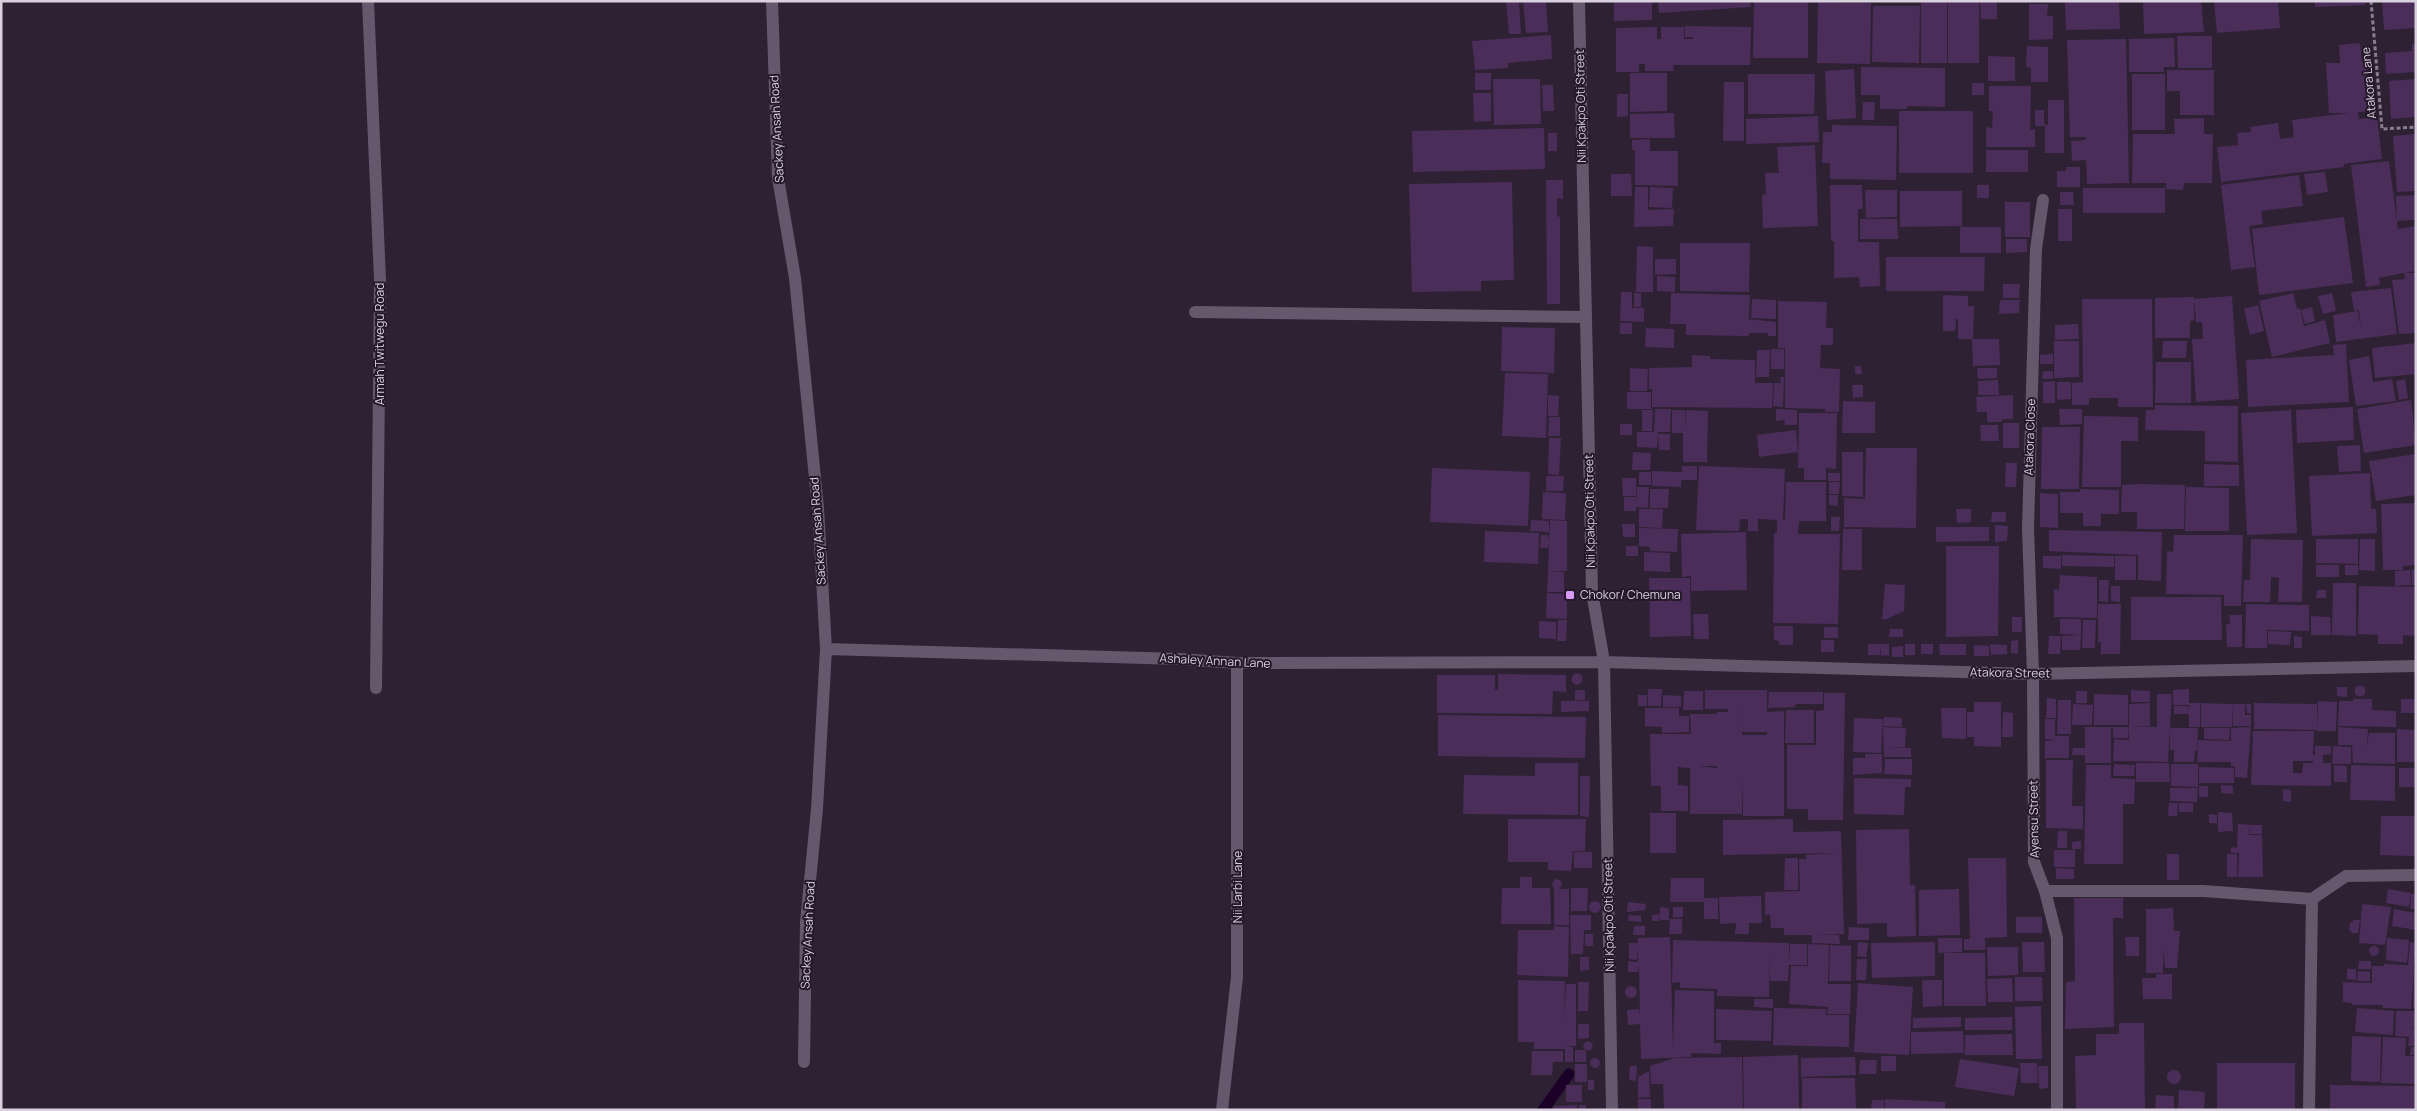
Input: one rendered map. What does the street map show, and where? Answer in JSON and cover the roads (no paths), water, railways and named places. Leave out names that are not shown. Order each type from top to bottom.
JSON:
[{"type":"street","name":"Armah Twitwegu Road","points":[[368,1],[380,280],[376,688]]},
{"type":"street","name":"Sackey Ansah Road","points":[[772,1],[778,178],[796,288],[818,508],[826,648],[817,810],[806,922],[804,1062]]},
{"type":"street","name":"Nii Kpakpo Oti Street","points":[[1579,1],[1592,592],[1604,662],[1612,1110]]},
{"type":"street","name":"Atakora Close","points":[[2033,674],[2028,519],[2036,249],[2043,200]]},
{"type":"street","points":[[1195,312],[1585,317]]},
{"type":"street","name":"Ashaley Annan Lane","points":[[826,648],[1170,658],[1237,664],[1604,662]]},
{"type":"street","name":"Atakora Street","points":[[1604,662],[2033,674],[2416,666]]},
{"type":"street","name":"Nii Larbi Lane","points":[[1222,1110],[1237,977],[1237,664]]},
{"type":"street","name":"Ayensu Street","points":[[2033,674],[2034,862],[2045,891],[2057,938],[2057,1110]]},
{"type":"street","points":[[2045,891],[2203,890],[2312,899],[2346,876],[2416,875]]},
{"type":"street","points":[[2309,1110],[2312,899]]},
{"type":"waterway","points":[[1543,1110],[1569,1074]]},
{"type":"place","name":"Chokor/ Chemuna","points":[[1570,595]]}]
